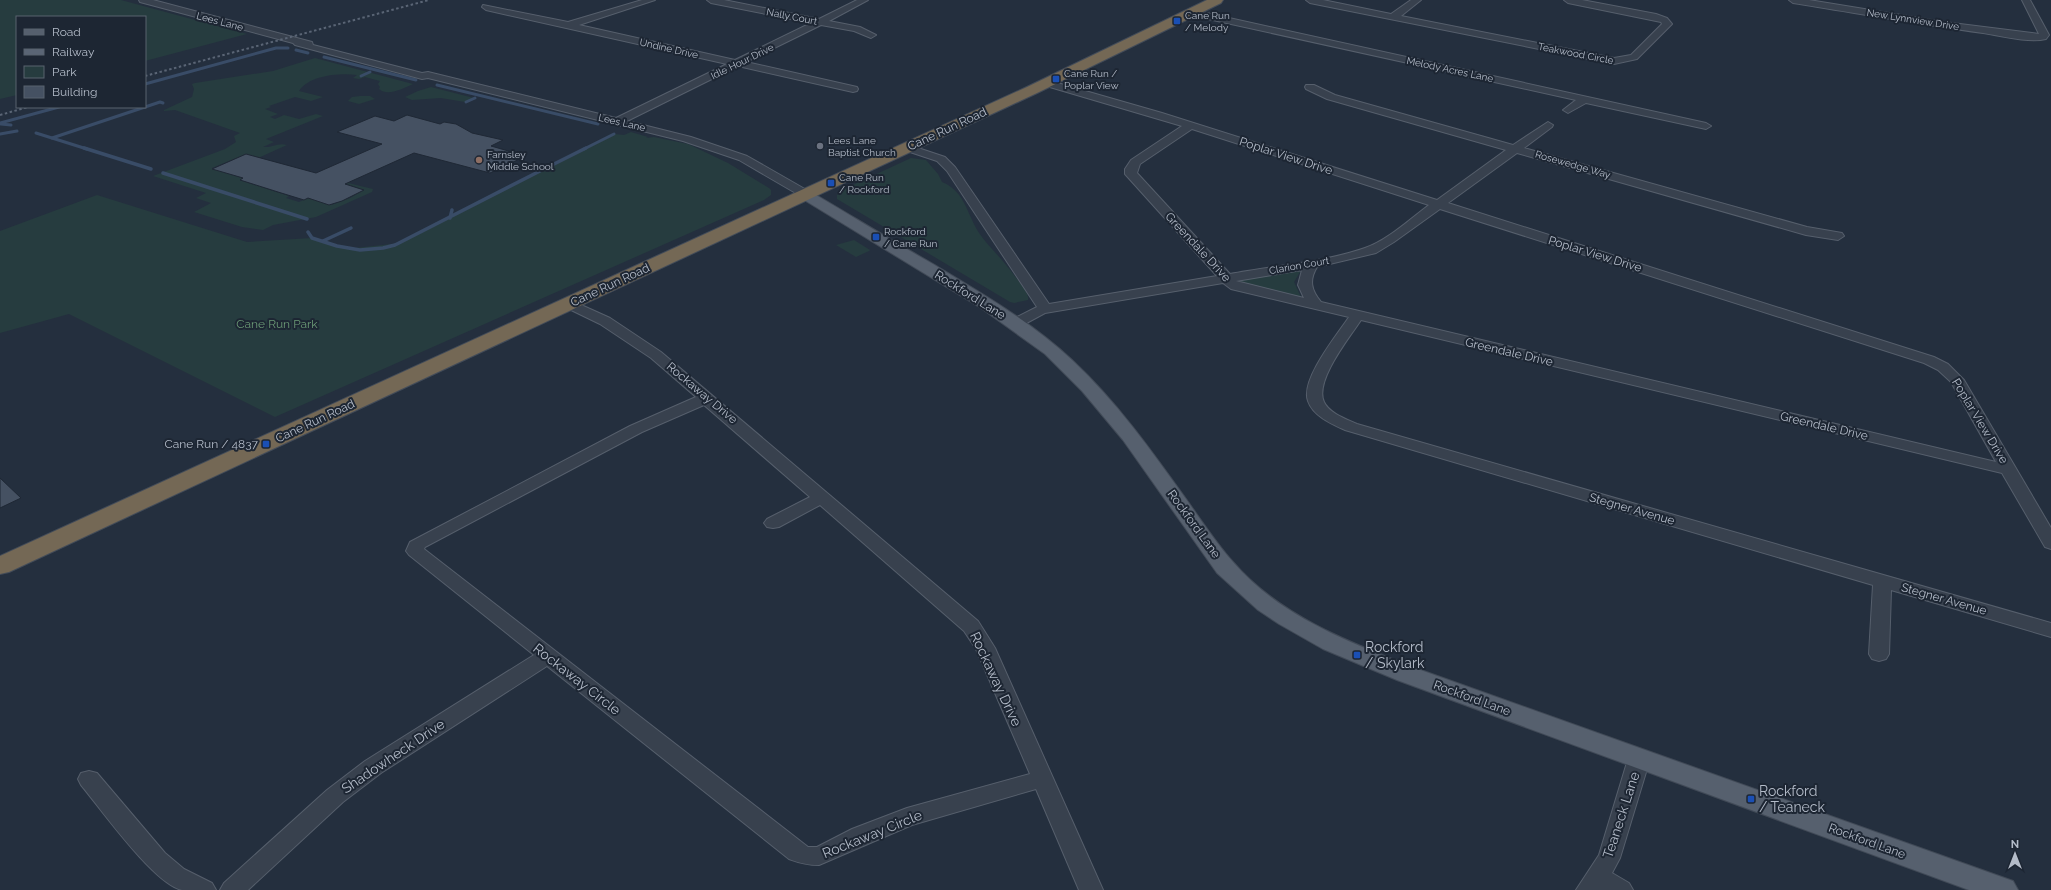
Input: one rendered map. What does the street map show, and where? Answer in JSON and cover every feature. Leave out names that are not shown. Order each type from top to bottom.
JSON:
[{"type":"highway","name":"Cane Run Road","points":[[0,566],[908,148],[1047,83],[1217,0]]},
{"type":"main road","name":"Rockford Lane","points":[[806,195],[1016,324],[1052,352],[1093,391],[1119,421],[1225,568],[1245,588],[1275,612],[1306,631],[1358,656],[2003,890]]},
{"type":"street","name":"Lees Lane","points":[[143,0],[373,64],[619,121],[687,139],[742,158],[806,195]]},
{"type":"street","points":[[567,26],[652,0]]},
{"type":"street","name":"Nally Court","points":[[711,0],[856,29],[871,35]]},
{"type":"street","name":"Idle Hour Drive","points":[[619,121],[864,0]]},
{"type":"street","name":"Teakwood Circle","points":[[1310,0],[1606,60],[1620,61],[1634,57],[1667,24],[1664,20],[1656,17],[1568,0]]},
{"type":"street","points":[[1392,16],[1418,0]]},
{"type":"street","name":"New Lynnview Drive","points":[[1793,0],[2041,38],[2044,35],[2026,0]]},
{"type":"street","points":[[1876,2],[1877,14]]},
{"type":"street","name":"Undine Drive","points":[[486,7],[853,89]]},
{"type":"street","name":"Melody Acres Lane","points":[[1193,13],[1585,98],[1706,126]]},
{"type":"street","name":"Poplar View Drive","points":[[1047,83],[1190,126],[1936,363],[1951,373],[1957,380],[2051,543]]},
{"type":"street","name":"Rosewedge Way","points":[[1310,87],[1331,96],[1806,231],[1838,236]]},
{"type":"street","points":[[1568,110],[1585,98]]},
{"type":"street","name":"Clarion Court","points":[[1016,324],[1037,311],[1313,263],[1371,250],[1390,239],[1548,125]]},
{"type":"street","name":"Greendale Drive","points":[[1190,126],[1142,156],[1135,162],[1130,171],[1134,178],[1226,277],[1230,284],[1356,316],[2010,470]]},
{"type":"street","points":[[908,148],[941,159],[951,169],[1045,310]]},
{"type":"street","points":[[1313,263],[1305,274],[1303,284],[1309,298],[1317,306]]},
{"type":"street","name":"Rockaway Drive","points":[[570,304],[634,339],[656,355],[823,497],[971,626],[985,648],[1091,890]]},
{"type":"street","name":"Stegner Avenue","points":[[1356,316],[1319,374],[1314,388],[1316,401],[1321,409],[1335,420],[1362,431],[2051,630]]},
{"type":"street","name":"Rockaway Circle","points":[[707,398],[636,429],[416,546],[415,551],[797,852],[807,856],[818,856],[860,836],[907,817],[1042,779]]},
{"type":"street","points":[[773,523],[823,497]]},
{"type":"street","points":[[1879,654],[1882,581]]},
{"type":"street","name":"Shadowheck Drive","points":[[232,890],[335,796],[373,767],[548,656]]},
{"type":"street","name":"Teaneck Lane","points":[[1593,883],[1609,858],[1639,759]]},
{"type":"street","points":[[89,779],[157,860],[176,876],[204,890]]},
{"type":"street","points":[[1593,883],[1621,890]]},
{"type":"green space","points":[[0,0],[121,0],[247,34],[146,61],[146,16],[16,16],[16,95],[0,99]]},
{"type":"green space","points":[[315,58],[413,84],[396,91],[387,92],[379,89],[380,87],[378,84],[380,81],[365,77],[359,79],[353,78],[357,75],[342,74],[317,78],[310,81],[299,91],[323,97],[311,101],[295,97],[269,106],[271,107],[265,109],[278,114],[270,117],[275,119],[284,115],[299,119],[316,114],[323,116],[266,139],[274,142],[263,147],[281,144],[287,145],[258,158],[246,154],[212,168],[242,178],[240,180],[289,196],[286,198],[299,202],[308,198],[331,205],[350,198],[364,190],[344,183],[373,189],[372,192],[316,217],[273,225],[263,230],[242,227],[194,212],[211,203],[196,198],[206,193],[153,176],[225,149],[236,142],[234,136],[240,133],[175,110],[164,111],[192,97],[194,89],[192,84],[273,71]]},
{"type":"green space","points":[[431,87],[474,98],[465,102],[441,98],[412,100],[405,97]]},
{"type":"green space","points":[[370,96],[375,99],[359,104],[348,101],[352,97]]},
{"type":"green space","name":"Cane Run Park","points":[[631,132],[648,137],[646,138],[654,137],[688,144],[728,163],[769,188],[771,190],[771,195],[764,200],[275,417],[69,314],[0,333],[0,231],[97,195],[247,242],[312,238],[346,249],[401,243],[614,134],[624,135]]},
{"type":"green space","points":[[911,158],[926,160],[938,174],[942,182],[957,192],[966,206],[977,230],[1023,287],[1027,294],[1028,300],[1014,303],[1010,302],[837,199],[837,195],[842,190]]},
{"type":"green space","points":[[854,240],[870,250],[856,257],[836,245]]},
{"type":"green space","points":[[1299,270],[1300,272],[1294,282],[1301,297],[1240,282],[1237,279]]},
{"type":"building","name":"Farnsley Middle School","points":[[407,115],[440,124],[444,122],[456,124],[472,133],[503,140],[491,146],[526,156],[490,173],[414,153],[345,184],[364,190],[342,201],[329,205],[308,198],[304,200],[278,192],[240,180],[243,178],[212,169],[246,154],[316,173],[382,144],[337,132],[375,116],[394,121]]},
{"type":"building","points":[[0,478],[21,498],[0,508]]},
{"type":"waterway","points":[[146,84],[276,48],[288,48]]},
{"type":"waterway","points":[[296,50],[308,53]]},
{"type":"waterway","points":[[324,57],[416,80]]},
{"type":"waterway","points":[[361,76],[370,72]]},
{"type":"waterway","points":[[437,85],[598,124]]},
{"type":"waterway","points":[[466,102],[475,98]]},
{"type":"waterway","points":[[146,107],[160,102],[163,103]]},
{"type":"waterway","points":[[0,123],[55,108]]},
{"type":"waterway","points":[[52,138],[142,108]]},
{"type":"waterway","points":[[1,124],[11,125]]},
{"type":"waterway","points":[[0,134],[17,131]]},
{"type":"waterway","points":[[36,133],[87,149]]},
{"type":"waterway","points":[[544,169],[614,134]]},
{"type":"waterway","points":[[84,148],[151,169]]},
{"type":"waterway","points":[[450,217],[540,171]]},
{"type":"waterway","points":[[163,173],[307,219]]},
{"type":"waterway","points":[[450,217],[452,210]]},
{"type":"waterway","points":[[308,232],[312,238],[337,246],[360,250],[383,248],[395,245],[450,217]]},
{"type":"waterway","points":[[323,241],[351,228]]},
{"type":"railway","points":[[146,76],[429,0]]},
{"type":"railway","points":[[0,115],[24,108]]},
{"type":"place","name":"Cane Run / Melody","points":[[1177,21]]},
{"type":"place","name":"Cane Run / Poplar View","points":[[1056,79]]},
{"type":"place","name":"Lees Lane Baptist Church","points":[[820,146]]},
{"type":"place","name":"Farnsley Middle School","points":[[479,160]]},
{"type":"place","name":"Cane Run / Rockford","points":[[831,183]]},
{"type":"place","name":"Rockford / Cane Run","points":[[876,237]]},
{"type":"place","name":"Cane Run / 4837","points":[[266,444]]},
{"type":"place","name":"Rockford / Skylark","points":[[1357,655]]},
{"type":"place","name":"Rockford / Teaneck","points":[[1751,799]]}]
